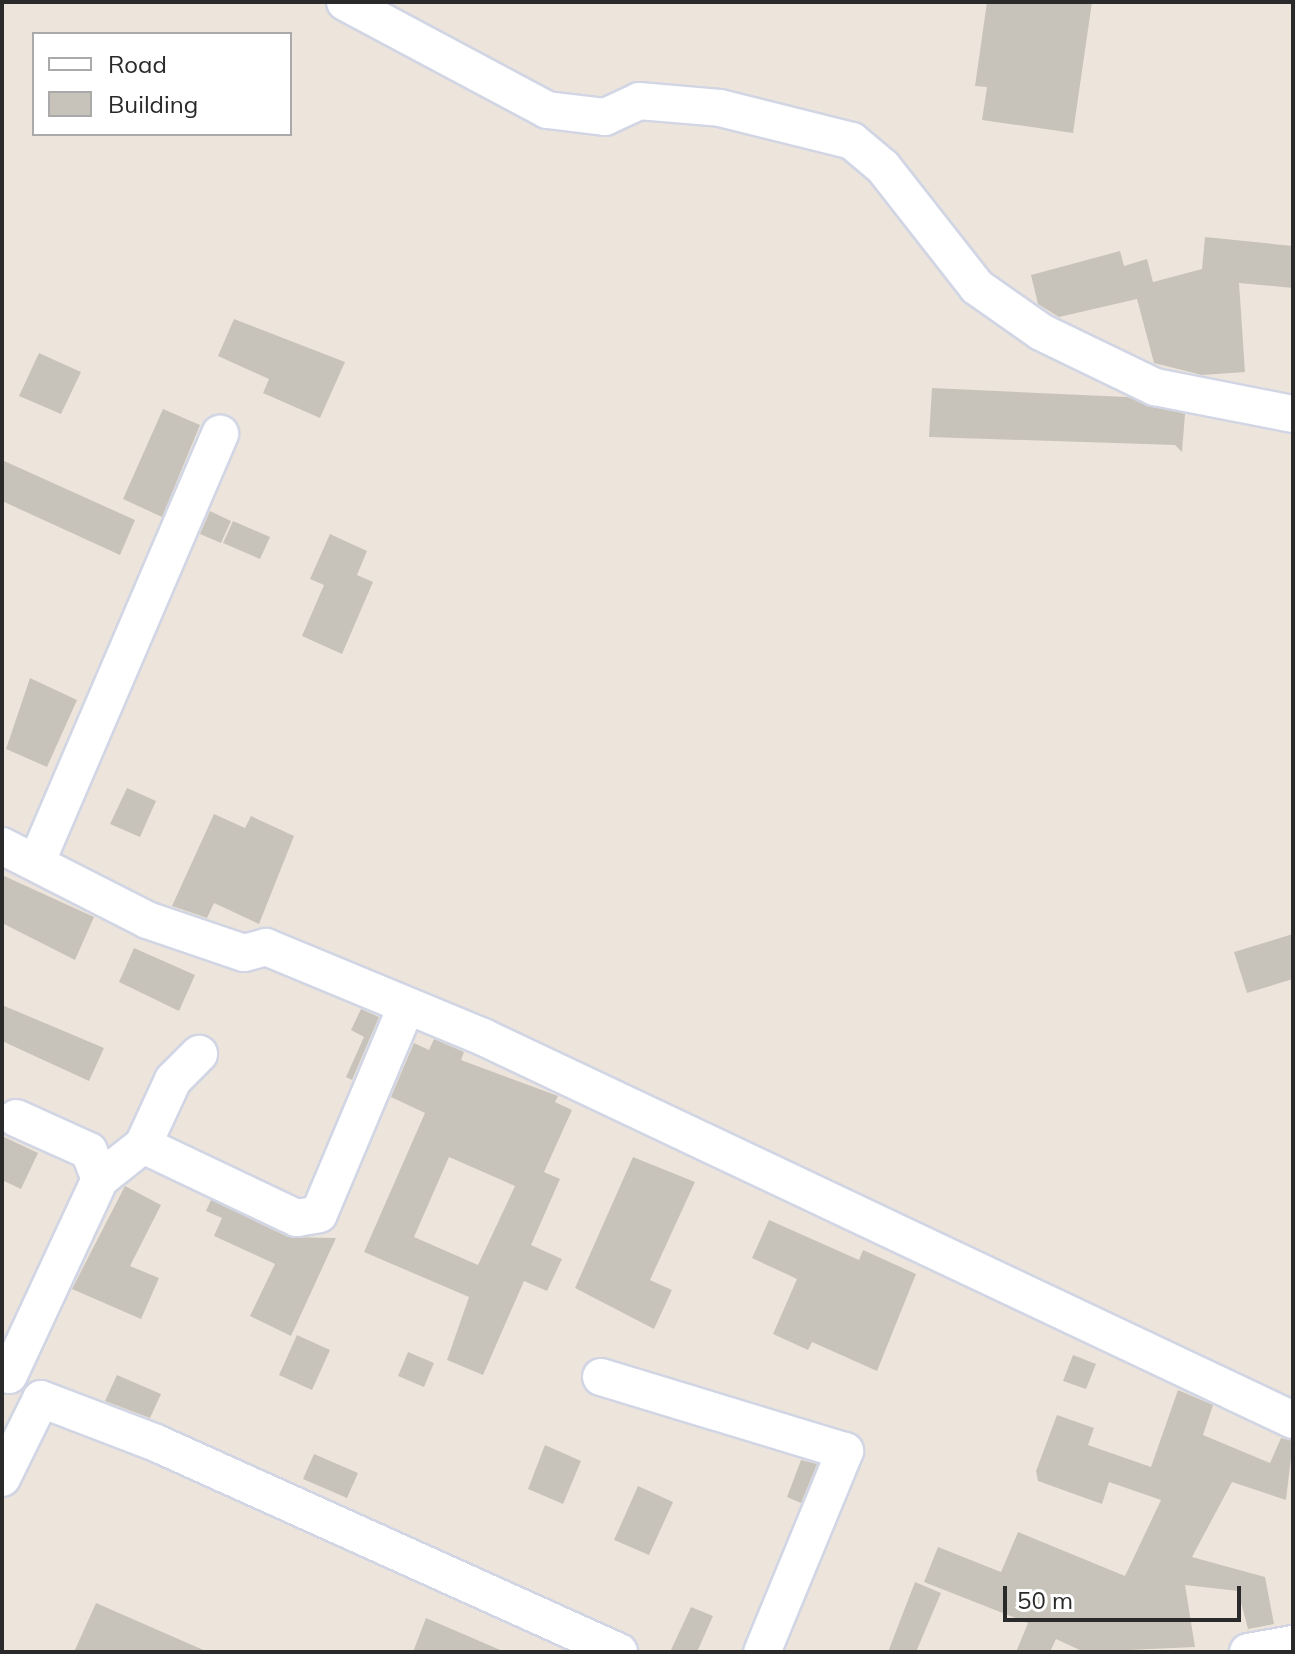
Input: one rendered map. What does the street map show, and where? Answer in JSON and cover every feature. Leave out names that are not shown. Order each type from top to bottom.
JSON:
[{"type":"street","points":[[345,2],[547,110],[605,117],[639,101],[720,108],[852,141],[883,167],[977,287],[1041,332],[1155,387],[1293,414]]},
{"type":"street","points":[[37,861],[220,434]]},
{"type":"street","points":[[2,846],[37,861],[147,920],[244,953],[266,947],[406,1007],[1293,1420]]},
{"type":"street","points":[[143,1145],[297,1218],[319,1214],[406,1007]]},
{"type":"street","points":[[199,1054],[173,1080],[143,1145],[100,1179],[6,1372],[25,1379],[41,1399],[156,1443],[619,1652]]},
{"type":"street","points":[[16,1118],[89,1151],[100,1179]]},
{"type":"street","points":[[601,1377],[845,1451],[762,1652]]},
{"type":"street","points":[[2,1478],[41,1399]]},
{"type":"street","points":[[1248,1652],[1293,1644]]},
{"type":"building","points":[[987,2],[1092,2],[1073,133],[982,120],[987,87],[975,86]]},
{"type":"building","points":[[1205,237],[1293,246],[1293,288],[1239,283],[1245,372],[1202,375],[1154,363],[1137,299],[1059,317],[1038,304],[1031,275],[1120,251],[1124,266],[1147,259],[1153,282],[1202,269]]},
{"type":"building","points":[[234,319],[345,362],[320,418],[263,393],[269,379],[218,356]]},
{"type":"building","points":[[39,353],[81,372],[61,414],[19,396]]},
{"type":"building","points":[[932,388],[1127,397],[1185,414],[1182,452],[1175,445],[929,437]]},
{"type":"building","points":[[163,409],[200,425],[162,517],[123,499]]},
{"type":"building","points":[[2,460],[135,520],[120,555],[2,501]]},
{"type":"building","points":[[210,511],[231,521],[221,543],[200,534]]},
{"type":"building","points":[[233,521],[270,537],[260,559],[223,543]]},
{"type":"building","points":[[330,534],[367,551],[357,575],[373,582],[342,654],[302,636],[324,585],[310,579]]},
{"type":"building","points":[[30,678],[77,700],[47,767],[6,749]]},
{"type":"building","points":[[127,788],[156,801],[140,837],[110,824]]},
{"type":"building","points":[[214,814],[245,828],[251,816],[294,836],[259,924],[214,903],[207,918],[172,906]]},
{"type":"building","points":[[2,875],[94,917],[75,960],[2,923]]},
{"type":"building","points":[[1293,934],[1293,979],[1247,993],[1234,952]]},
{"type":"building","points":[[134,948],[195,975],[179,1011],[119,982]]},
{"type":"building","points":[[2,1005],[104,1048],[89,1081],[2,1041]]},
{"type":"building","points":[[361,1009],[379,1017],[352,1080],[346,1077],[364,1037],[351,1030]]},
{"type":"building","points":[[434,1039],[464,1052],[461,1060],[558,1096],[555,1102],[572,1110],[544,1172],[560,1179],[531,1245],[562,1259],[547,1291],[524,1281],[483,1375],[447,1360],[469,1297],[364,1252],[425,1113],[391,1097],[414,1043],[429,1050]],"holes":[[[449,1157],[515,1186],[478,1265],[414,1237]]]},
{"type":"building","points":[[2,1136],[38,1153],[21,1189],[2,1180]]},
{"type":"building","points":[[633,1157],[695,1182],[650,1280],[672,1290],[654,1329],[575,1288]]},
{"type":"building","points":[[125,1186],[161,1205],[130,1266],[159,1278],[141,1319],[72,1289]]},
{"type":"building","points":[[211,1200],[288,1237],[336,1238],[291,1336],[250,1316],[275,1264],[214,1236],[222,1218],[206,1211]]},
{"type":"building","points":[[769,1220],[859,1260],[863,1250],[916,1274],[877,1371],[812,1342],[808,1350],[773,1334],[797,1279],[752,1258]]},
{"type":"building","points":[[297,1335],[330,1350],[312,1390],[279,1375]]},
{"type":"building","points":[[408,1352],[434,1363],[424,1387],[398,1376]]},
{"type":"building","points":[[1073,1355],[1096,1364],[1086,1389],[1063,1381]]},
{"type":"building","points":[[117,1375],[161,1394],[150,1418],[105,1401]]},
{"type":"building","points":[[1178,1390],[1213,1405],[1203,1435],[1270,1463],[1281,1438],[1293,1441],[1286,1500],[1232,1482],[1192,1557],[1265,1577],[1274,1624],[1248,1629],[1238,1591],[1185,1585],[1195,1647],[1084,1652],[1056,1639],[1050,1652],[1016,1652],[1028,1623],[924,1582],[938,1547],[1001,1572],[1018,1532],[1125,1576],[1161,1500],[1109,1482],[1102,1504],[1038,1481],[1036,1471],[1057,1415],[1094,1428],[1088,1445],[1151,1467]]},
{"type":"building","points":[[545,1445],[581,1461],[563,1504],[528,1489]]},
{"type":"building","points":[[314,1454],[358,1473],[347,1498],[303,1479]]},
{"type":"building","points":[[801,1460],[817,1464],[801,1503],[787,1497]]},
{"type":"building","points":[[638,1486],[673,1502],[649,1555],[614,1540]]},
{"type":"building","points":[[915,1582],[941,1593],[916,1652],[888,1652]]},
{"type":"building","points":[[96,1603],[208,1652],[74,1652]]},
{"type":"building","points":[[691,1607],[713,1616],[697,1652],[670,1652]]},
{"type":"building","points":[[426,1618],[505,1652],[413,1652]]}]
